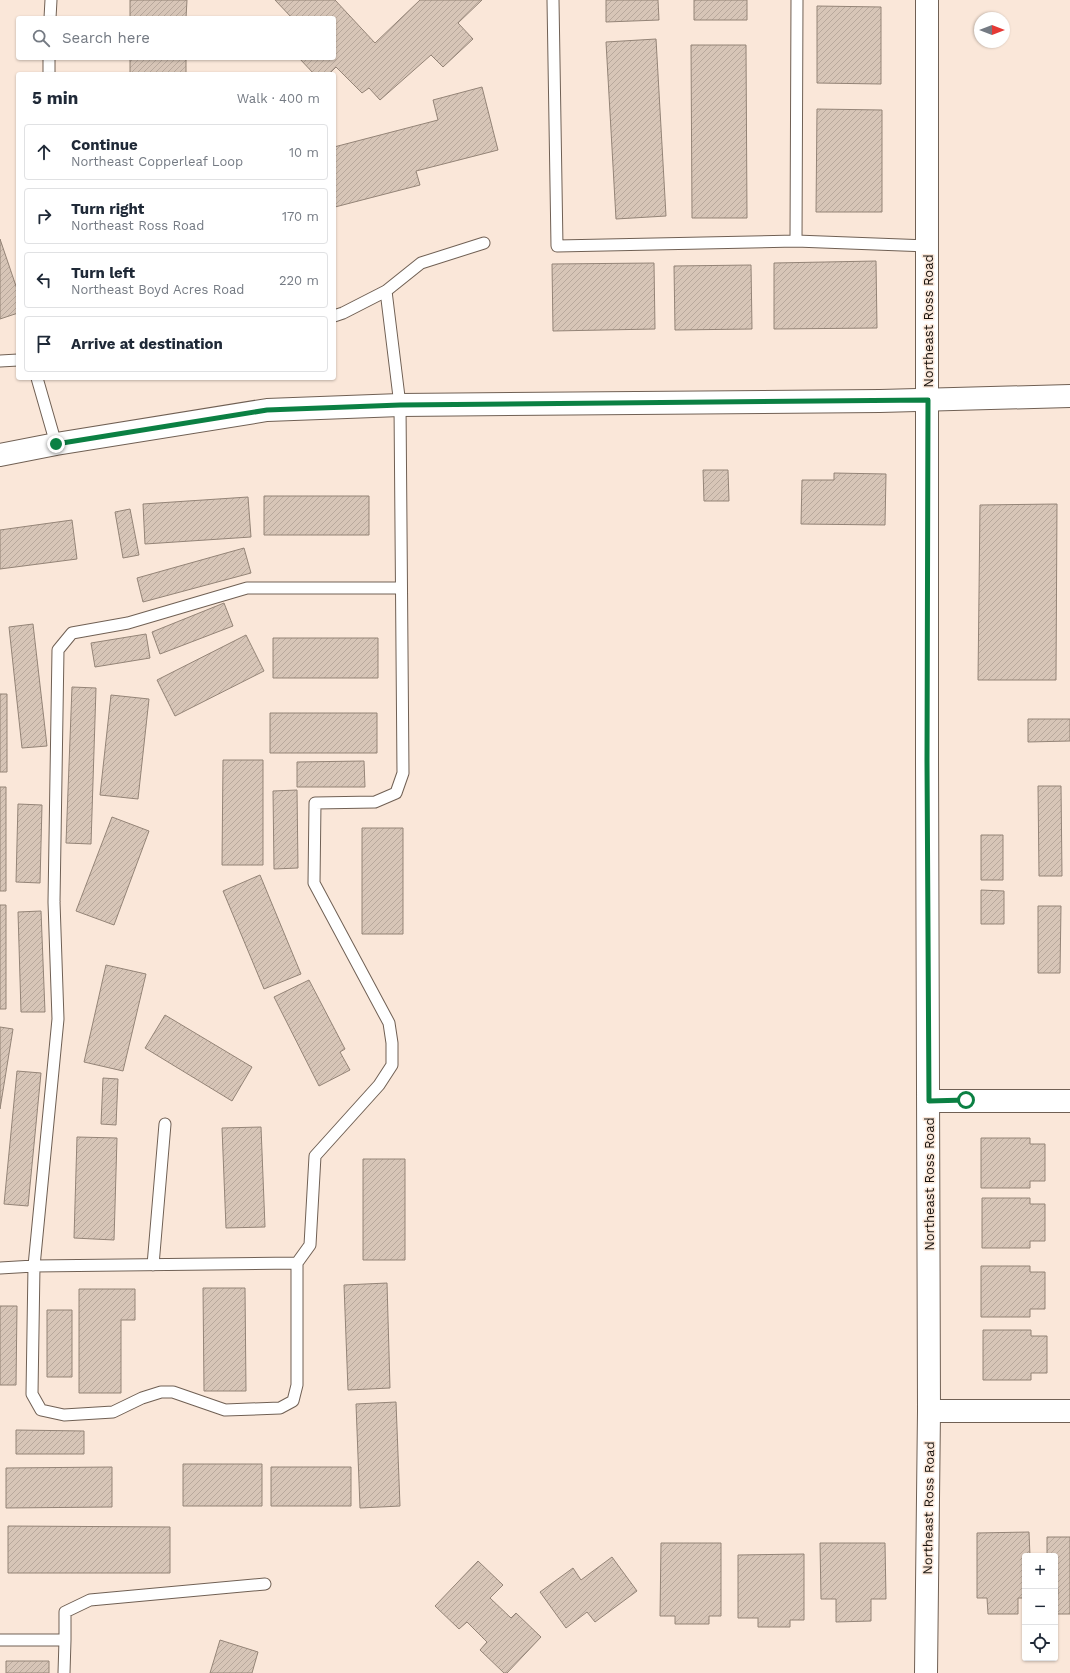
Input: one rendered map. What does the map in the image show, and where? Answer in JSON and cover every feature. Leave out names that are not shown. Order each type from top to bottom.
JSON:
[{"type":"street","name":"Northeast Ross Road","points":[[926,1673],[929,1411],[927,769],[928,0]]},
{"type":"street","points":[[0,455],[56,444],[267,410],[400,405],[928,400],[1070,396]]},
{"type":"street","points":[[929,1101],[1070,1100]]},
{"type":"street","points":[[929,1411],[1070,1411]]},
{"type":"lane","points":[[50,16],[51,0]]},
{"type":"lane","points":[[553,0],[557,246],[796,241],[928,246]]},
{"type":"lane","points":[[796,241],[797,0]]},
{"type":"lane","points":[[49,60],[49,72]]},
{"type":"lane","points":[[336,315],[386,291],[421,263],[484,243]]},
{"type":"lane","points":[[386,291],[400,405],[400,588],[403,773],[396,792],[375,802],[314,803],[314,883],[389,1023],[392,1042],[392,1065],[379,1085],[315,1156],[310,1245],[296,1263],[297,1385],[293,1401],[280,1408],[225,1410],[173,1392],[161,1392],[142,1398],[113,1412],[64,1414],[41,1410],[32,1394],[34,1266],[58,1019],[54,902],[58,650],[72,633],[128,623],[247,588],[400,588]]},
{"type":"lane","points":[[0,361],[16,360]]},
{"type":"lane","points":[[37,380],[56,444]]},
{"type":"lane","points":[[153,1265],[165,1124]]},
{"type":"lane","points":[[0,1268],[34,1266],[296,1263]]},
{"type":"lane","points":[[64,1673],[65,1612],[90,1600],[264,1584]]},
{"type":"lane","points":[[0,1640],[65,1640]]},
{"type":"building","points":[[130,0],[187,0],[186,16],[130,16]]},
{"type":"building","points":[[275,0],[335,0],[375,43],[420,0],[482,0],[458,23],[473,39],[443,67],[431,55],[380,100],[369,88],[362,93],[336,67],[331,72],[312,72],[301,60],[336,60],[336,16],[290,16]]},
{"type":"building","points":[[606,0],[658,0],[659,20],[606,22]]},
{"type":"building","points":[[694,0],[747,0],[747,20],[694,20]]},
{"type":"building","points":[[817,6],[881,7],[881,84],[817,83]]},
{"type":"building","points":[[656,39],[666,216],[616,219],[606,42]]},
{"type":"building","points":[[691,45],[746,45],[747,218],[692,218]]},
{"type":"building","points":[[130,60],[186,60],[186,72],[130,72]]},
{"type":"building","points":[[482,87],[498,150],[416,171],[420,185],[336,207],[336,146],[438,120],[433,100]]},
{"type":"building","points":[[817,109],[882,110],[882,212],[816,212]]},
{"type":"building","points":[[0,239],[16,286],[16,314],[0,319]]},
{"type":"building","points":[[876,261],[877,328],[774,329],[774,263]]},
{"type":"building","points":[[654,263],[655,329],[553,331],[552,264]]},
{"type":"building","points":[[751,265],[752,329],[675,330],[674,266]]},
{"type":"building","points":[[703,470],[728,470],[729,501],[704,501]]},
{"type":"building","points":[[834,473],[886,474],[885,525],[801,524],[802,480],[834,480]]},
{"type":"building","points":[[264,496],[369,496],[369,535],[264,535]]},
{"type":"building","points":[[248,497],[251,537],[145,544],[143,504]]},
{"type":"building","points":[[1057,504],[1056,680],[978,680],[980,505]]},
{"type":"building","points":[[130,509],[139,555],[123,558],[115,512]]},
{"type":"building","points":[[72,520],[77,559],[0,569],[0,530]]},
{"type":"building","points":[[244,548],[251,573],[143,602],[137,578]]},
{"type":"building","points":[[224,603],[233,626],[160,654],[152,632]]},
{"type":"building","points":[[33,624],[47,746],[22,748],[9,627]]},
{"type":"building","points":[[146,634],[150,658],[95,667],[91,643]]},
{"type":"building","points":[[246,635],[264,671],[175,716],[157,680]]},
{"type":"building","points":[[273,638],[378,638],[378,678],[273,678]]},
{"type":"building","points":[[72,687],[96,688],[91,844],[66,843]]},
{"type":"building","points":[[0,694],[7,694],[7,772],[0,772]]},
{"type":"building","points":[[111,695],[149,699],[138,799],[100,795]]},
{"type":"building","points":[[270,713],[377,713],[377,753],[270,753]]},
{"type":"building","points":[[1028,719],[1070,719],[1070,741],[1028,742]]},
{"type":"building","points":[[223,760],[263,760],[263,865],[222,865]]},
{"type":"building","points":[[364,761],[365,787],[297,787],[297,762]]},
{"type":"building","points":[[1038,786],[1061,786],[1062,876],[1039,876]]},
{"type":"building","points":[[0,787],[6,787],[6,891],[0,891]]},
{"type":"building","points":[[297,790],[298,868],[274,869],[273,791]]},
{"type":"building","points":[[18,804],[42,805],[40,883],[16,882]]},
{"type":"building","points":[[112,817],[149,831],[114,925],[76,911]]},
{"type":"building","points":[[362,828],[403,828],[403,934],[362,934]]},
{"type":"building","points":[[981,835],[1003,835],[1003,880],[981,880]]},
{"type":"building","points":[[260,875],[301,974],[264,989],[223,891]]},
{"type":"building","points":[[981,890],[1004,891],[1004,924],[981,924]]},
{"type":"building","points":[[0,905],[6,905],[6,1009],[0,1009]]},
{"type":"building","points":[[1038,906],[1061,906],[1060,973],[1038,973]]},
{"type":"building","points":[[41,911],[45,1012],[21,1012],[18,912]]},
{"type":"building","points":[[106,965],[146,974],[123,1071],[84,1062]]},
{"type":"building","points":[[309,980],[345,1049],[340,1052],[350,1070],[319,1086],[274,997]]},
{"type":"building","points":[[165,1015],[252,1067],[232,1101],[145,1048]]},
{"type":"building","points":[[0,1027],[13,1029],[0,1109]]},
{"type":"building","points":[[17,1071],[41,1073],[28,1206],[4,1204]]},
{"type":"building","points":[[103,1078],[118,1079],[116,1125],[101,1124]]},
{"type":"building","points":[[261,1127],[265,1227],[226,1228],[222,1128]]},
{"type":"building","points":[[77,1137],[117,1138],[114,1240],[74,1238]]},
{"type":"building","points":[[981,1138],[1030,1138],[1030,1144],[1045,1144],[1045,1181],[1030,1181],[1030,1188],[981,1188]]},
{"type":"building","points":[[363,1159],[405,1159],[405,1260],[363,1260]]},
{"type":"building","points":[[982,1198],[1030,1198],[1030,1204],[1045,1204],[1045,1241],[1030,1241],[1030,1248],[982,1248]]},
{"type":"building","points":[[981,1266],[1030,1266],[1030,1272],[1045,1272],[1045,1309],[1030,1309],[1030,1317],[981,1317]]},
{"type":"building","points":[[387,1283],[390,1388],[348,1390],[344,1285]]},
{"type":"building","points":[[203,1288],[245,1288],[246,1391],[204,1391]]},
{"type":"building","points":[[79,1289],[135,1289],[135,1320],[121,1320],[121,1393],[79,1393]]},
{"type":"building","points":[[0,1306],[17,1306],[16,1385],[0,1385]]},
{"type":"building","points":[[47,1310],[72,1310],[72,1377],[47,1377]]},
{"type":"building","points":[[983,1330],[1031,1330],[1031,1336],[1047,1336],[1047,1373],[1031,1373],[1031,1380],[983,1380]]},
{"type":"building","points":[[396,1402],[400,1506],[360,1508],[356,1404]]},
{"type":"building","points":[[16,1430],[84,1431],[84,1454],[16,1454]]},
{"type":"building","points":[[183,1464],[262,1464],[262,1506],[183,1506]]},
{"type":"building","points":[[112,1467],[112,1507],[6,1508],[6,1468]]},
{"type":"building","points":[[271,1467],[351,1467],[351,1506],[271,1506]]},
{"type":"building","points":[[8,1526],[170,1527],[170,1573],[8,1573]]},
{"type":"building","points":[[1029,1532],[1030,1553],[1022,1553],[1022,1598],[1018,1598],[1018,1614],[988,1614],[987,1598],[977,1598],[977,1533]]},
{"type":"building","points":[[1047,1537],[1070,1537],[1070,1614],[1058,1614],[1058,1553],[1047,1553]]},
{"type":"building","points":[[661,1543],[721,1543],[721,1616],[709,1616],[709,1624],[675,1624],[675,1616],[660,1616]]},
{"type":"building","points":[[820,1543],[885,1543],[886,1599],[871,1599],[871,1621],[836,1622],[836,1599],[821,1599]]},
{"type":"building","points":[[804,1554],[804,1620],[790,1620],[790,1627],[758,1627],[758,1618],[738,1618],[738,1555]]},
{"type":"building","points":[[612,1557],[637,1591],[595,1622],[587,1612],[566,1628],[540,1592],[573,1568],[581,1580]]},
{"type":"building","points":[[478,1561],[503,1585],[490,1598],[511,1618],[516,1613],[541,1637],[507,1673],[504,1673],[480,1650],[487,1642],[467,1622],[459,1629],[435,1606]]},
{"type":"building","points":[[220,1640],[258,1652],[252,1673],[210,1673]]},
{"type":"building","points":[[6,1661],[49,1661],[49,1673],[6,1673]]},
{"type":"route","points":[[56,444],[267,410],[400,405],[928,400],[927,761],[929,1101],[966,1100]]}]
